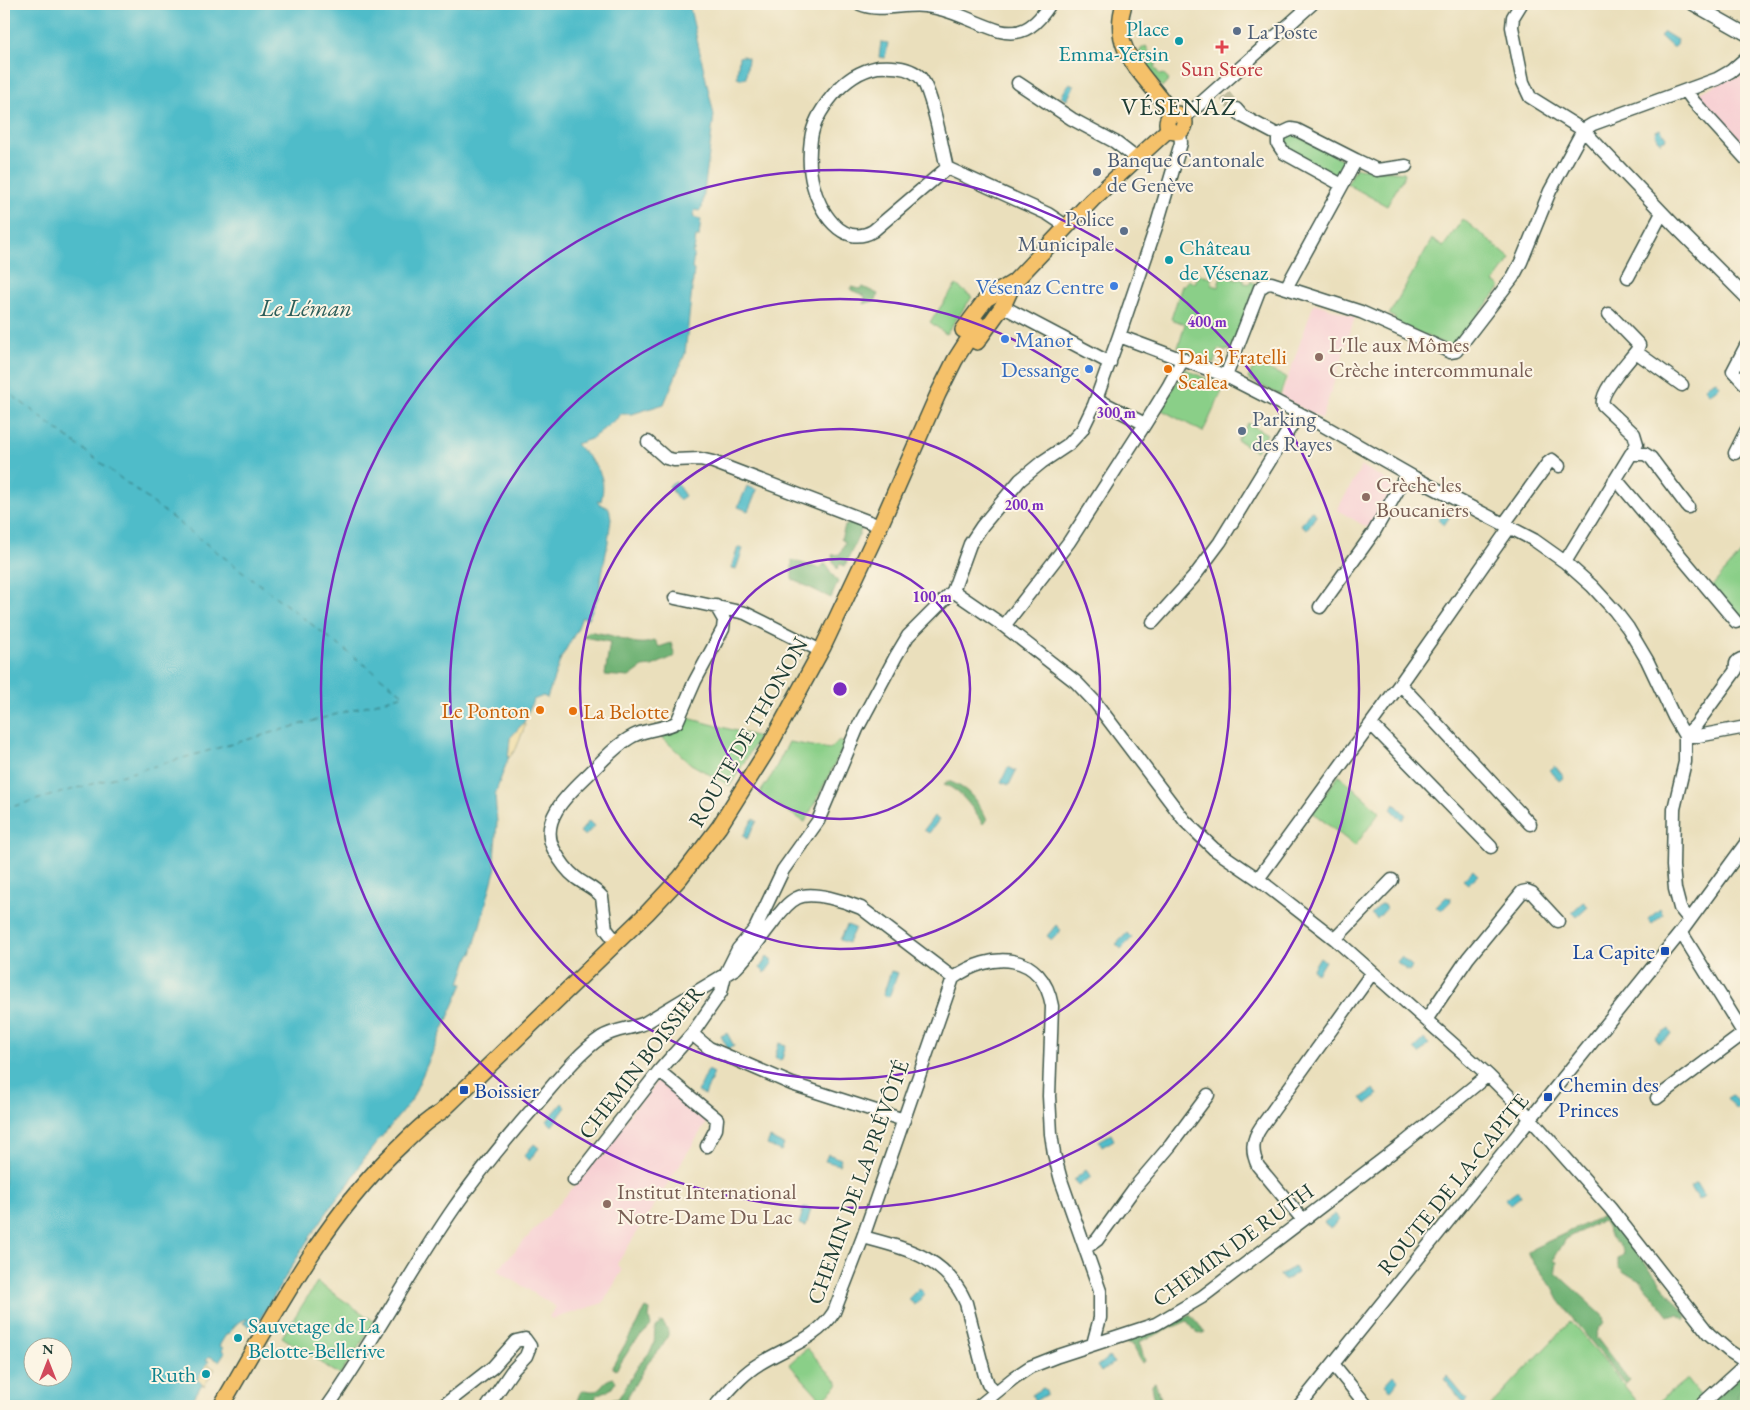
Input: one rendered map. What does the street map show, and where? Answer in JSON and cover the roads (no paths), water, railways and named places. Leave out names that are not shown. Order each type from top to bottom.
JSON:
[{"type":"main road","points":[[1124,4],[1120,27],[1123,44],[1130,59],[1176,123]]},
{"type":"main road","name":"ROUTE DE THONON","points":[[220,1406],[318,1244],[340,1212],[364,1183],[427,1120],[441,1112],[616,943],[680,878],[719,828],[762,760],[821,651],[880,526],[908,461],[908,441],[910,435],[938,373],[968,323],[989,297],[1014,282],[1066,226],[1176,123]]},
{"type":"main road","name":"ROUTE DE THONON","points":[[908,461],[923,448],[963,365],[1002,306],[1014,282]]},
{"type":"main road","points":[[989,297],[1002,306]]},
{"type":"main road","points":[[908,461],[946,377],[978,324]]},
{"type":"main road","name":"ROUTE DE THONON","points":[[230,1406],[313,1268],[345,1219],[382,1175],[434,1125],[441,1112]]},
{"type":"street","points":[[860,4],[872,8],[913,4],[927,6],[992,28],[1011,32],[1019,31],[1036,23],[1050,4]]},
{"type":"street","name":"ROUTE DE THONON","points":[[1176,123],[1221,92],[1312,4]]},
{"type":"street","points":[[1521,4],[1513,16],[1512,27],[1528,94],[1538,103],[1583,130],[1746,297]]},
{"type":"street","points":[[1693,4],[1746,34]]},
{"type":"street","points":[[1226,376],[1260,288],[1271,283],[1361,312],[1450,352],[1456,351],[1513,277],[1550,191],[1583,130],[1593,124],[1725,75],[1746,58]]},
{"type":"street","points":[[878,67],[909,70],[920,76],[926,86],[947,168],[873,231],[859,236],[849,234],[828,219],[815,192],[810,163],[812,131],[829,100],[844,83],[856,75],[878,67]]},
{"type":"street","points":[[1018,83],[1067,116],[1115,142],[1137,159]]},
{"type":"street","points":[[1686,91],[1746,159]]},
{"type":"street","points":[[1236,109],[1240,114],[1278,135]]},
{"type":"street","points":[[328,1406],[453,1209],[498,1149],[550,1089],[574,1063],[603,1037],[645,1023],[725,975],[738,949],[755,930],[783,870],[818,821],[857,729],[908,636],[953,591],[970,544],[982,526],[1020,480],[1077,437],[1096,399],[1110,363],[1157,224],[1180,143],[1176,123]]},
{"type":"street","points":[[1278,135],[1291,129],[1297,130],[1377,170],[1406,166]]},
{"type":"street","points":[[1278,135],[1278,144],[1284,154],[1342,185]]},
{"type":"street","points":[[1286,288],[1356,160]]},
{"type":"street","points":[[947,168],[1048,214],[1066,226]]},
{"type":"street","points":[[1628,277],[1662,213]]},
{"type":"street","points":[[1002,306],[1110,363]]},
{"type":"street","points":[[1610,314],[1682,385]]},
{"type":"street","points":[[1119,336],[1226,376],[1298,413],[1407,474],[1534,540],[1592,586],[1628,628],[1647,660],[1686,736],[1685,762],[1674,809],[1672,866],[1680,908],[1689,919]]},
{"type":"street","points":[[1564,562],[1637,444],[1634,434],[1604,405],[1602,400],[1605,392],[1640,345]]},
{"type":"street","points":[[1746,346],[1733,371],[1746,385]]},
{"type":"street","points":[[1004,626],[1069,542],[1146,424],[1183,359]]},
{"type":"street","points":[[1096,399],[1146,424]]},
{"type":"street","points":[[1153,622],[1193,578],[1220,542],[1298,413]]},
{"type":"street","points":[[1735,453],[1746,431]]},
{"type":"street","points":[[648,442],[666,458],[674,460],[700,459],[713,462],[880,526]]},
{"type":"street","points":[[1632,454],[1645,454],[1651,458],[1688,507]]},
{"type":"street","points":[[1258,879],[1400,684],[1548,463],[1552,460],[1559,466]]},
{"type":"street","points":[[1320,607],[1374,532],[1407,474]]},
{"type":"street","points":[[1614,481],[1620,484],[1736,622]]},
{"type":"street","points":[[953,591],[1004,626],[1076,682],[1095,702],[1185,821],[1214,849],[1258,879],[1336,940],[1488,1075],[1531,1119],[1610,1208],[1709,1334],[1746,1363],[1700,1406]]},
{"type":"street","points":[[675,598],[745,613],[821,651]]},
{"type":"street","points":[[616,943],[606,930],[601,895],[575,877],[554,850],[549,835],[552,820],[573,788],[622,744],[642,732],[677,722],[695,681],[724,629],[724,620],[716,606]]},
{"type":"street","points":[[1686,736],[1741,671],[1737,662],[1746,660]]},
{"type":"street","points":[[1400,684],[1530,824]]},
{"type":"street","points":[[1371,724],[1491,847]]},
{"type":"street","points":[[1686,736],[1698,736],[1746,727]]},
{"type":"street","name":"ROUTE DE LA-CAPITE","points":[[1299,1406],[1681,932],[1746,843]]},
{"type":"street","points":[[1336,940],[1392,880]]},
{"type":"street","points":[[1426,1020],[1469,957],[1522,892],[1528,890],[1532,892],[1558,921]]},
{"type":"street","name":"CHEMIN BOISSIER","points":[[574,1180],[659,1071],[692,1034],[722,992],[725,975],[746,958],[791,902],[800,896],[808,895],[843,901],[861,908],[953,978]]},
{"type":"street","points":[[1657,1098],[1745,1035],[1681,932]]},
{"type":"street","points":[[953,978],[983,963],[993,960],[1005,960],[1015,961],[1030,969],[1046,987],[1052,1006],[1049,1111],[1054,1154],[1064,1189],[1097,1278],[1101,1300],[1100,1318],[1093,1344]]},
{"type":"street","points":[[1303,1220],[1258,1166],[1254,1157],[1254,1140],[1261,1127],[1372,973]]},
{"type":"street","name":"CHEMIN DE LA PRÉVÔTÉ","points":[[715,1406],[755,1367],[810,1336],[828,1322],[834,1312],[864,1237],[953,978]]},
{"type":"street","points":[[692,1034],[709,1048],[792,1084],[904,1120]]},
{"type":"street","points":[[659,1071],[717,1119],[716,1129],[707,1146]]},
{"type":"street","name":"CHEMIN DE RUTH","points":[[979,1406],[1030,1367],[1093,1344],[1142,1330],[1202,1297],[1403,1144],[1488,1075]]},
{"type":"street","points":[[1086,1248],[1097,1240],[1125,1200],[1208,1096]]},
{"type":"street","points":[[864,1237],[923,1256],[939,1266],[950,1277],[962,1292],[985,1376],[988,1384],[996,1392]]},
{"type":"street","points":[[443,1406],[493,1367],[516,1341],[525,1340],[530,1346],[529,1352],[507,1378],[488,1406]]},
{"type":"street","points":[[1334,1364],[1367,1406]]},
{"type":"water","name":"Le Léman","points":[[4,4],[689,4],[714,115],[702,208],[699,211],[695,210],[693,217],[701,219],[699,237],[696,237],[694,251],[692,251],[694,255],[692,269],[694,270],[685,354],[664,404],[632,414],[619,414],[620,416],[591,439],[576,444],[594,463],[601,475],[603,491],[601,501],[598,500],[598,503],[609,508],[611,518],[598,597],[588,619],[582,617],[561,658],[547,698],[543,696],[533,700],[524,722],[510,738],[508,759],[495,794],[497,823],[494,859],[496,867],[472,954],[469,956],[460,983],[463,984],[411,1101],[365,1157],[350,1182],[306,1243],[254,1329],[243,1323],[248,1319],[239,1322],[229,1334],[227,1333],[219,1346],[225,1352],[219,1361],[209,1356],[206,1360],[209,1361],[197,1379],[202,1384],[189,1406],[4,1406]]},
{"type":"water","points":[[1664,32],[1677,40],[1675,47],[1672,47],[1660,36]]},
{"type":"water","points":[[881,42],[888,43],[885,58],[879,57]]},
{"type":"water","points":[[739,57],[748,58],[746,78],[742,79],[737,77]]},
{"type":"water","points":[[1069,83],[1074,86],[1067,100],[1061,97]]},
{"type":"water","points":[[1660,129],[1666,137],[1661,143],[1655,134]]},
{"type":"water","points":[[1716,381],[1720,386],[1709,394],[1705,388]]},
{"type":"water","points":[[676,482],[685,496],[679,500],[669,486]]},
{"type":"water","points":[[747,486],[757,490],[748,511],[738,507]]},
{"type":"water","points":[[1448,507],[1454,511],[1444,525],[1438,520]]},
{"type":"water","points":[[1312,511],[1316,516],[1307,529],[1301,525]]},
{"type":"water","points":[[738,547],[743,549],[736,569],[731,568]]},
{"type":"water","points":[[1555,766],[1564,777],[1559,781],[1550,770]]},
{"type":"water","points":[[1008,767],[1016,771],[1009,785],[1001,782]]},
{"type":"water","points":[[1395,804],[1406,815],[1402,820],[1391,809]]},
{"type":"water","points":[[934,816],[939,820],[929,833],[924,830]]},
{"type":"water","points":[[753,819],[757,821],[747,839],[743,836]]},
{"type":"water","points":[[589,821],[594,826],[585,836],[580,832]]},
{"type":"water","points":[[1473,870],[1478,875],[1468,884],[1463,880]]},
{"type":"water","points":[[1446,897],[1450,898],[1451,901],[1441,911],[1436,907]]},
{"type":"water","points":[[1583,902],[1588,907],[1577,917],[1572,912]]},
{"type":"water","points":[[1381,904],[1386,909],[1377,919],[1371,914]]},
{"type":"water","points":[[1660,909],[1663,915],[1652,924],[1648,919]]},
{"type":"water","points":[[847,925],[855,928],[848,943],[840,940]]},
{"type":"water","points":[[1056,925],[1061,930],[1052,940],[1047,936]]},
{"type":"water","points":[[1127,933],[1132,938],[1121,949],[1116,944]]},
{"type":"water","points":[[767,957],[773,962],[765,973],[760,968]]},
{"type":"water","points":[[1320,957],[1325,961],[1317,974],[1312,970]]},
{"type":"water","points":[[1401,957],[1412,966],[1410,970],[1408,971],[1397,962]]},
{"type":"water","points":[[891,971],[898,973],[889,997],[883,995]]},
{"type":"water","points":[[1669,1029],[1672,1035],[1659,1043],[1655,1038]]},
{"type":"water","points":[[727,1033],[734,1046],[728,1049],[721,1036]]},
{"type":"water","points":[[1424,1039],[1429,1044],[1419,1054],[1414,1049]]},
{"type":"water","points":[[779,1043],[786,1045],[782,1059],[779,1060],[775,1057]]},
{"type":"water","points":[[708,1070],[714,1073],[705,1095],[698,1092]]},
{"type":"water","points":[[1374,1089],[1378,1095],[1366,1104],[1361,1098]]},
{"type":"water","points":[[1732,1095],[1739,1104],[1746,1098],[1746,1103],[1737,1110],[1727,1098]]},
{"type":"water","points":[[562,1103],[566,1107],[552,1126],[547,1121]]},
{"type":"water","points":[[1111,1134],[1114,1140],[1102,1147],[1099,1141]]},
{"type":"water","points":[[770,1138],[784,1145],[781,1151],[767,1145]]},
{"type":"water","points":[[534,1144],[539,1148],[529,1161],[524,1156]]},
{"type":"water","points":[[828,1154],[841,1159],[839,1165],[825,1161]]},
{"type":"water","points":[[1086,1170],[1091,1177],[1078,1186],[1074,1180]]},
{"type":"water","points":[[1696,1183],[1704,1196],[1698,1200],[1690,1187]]},
{"type":"water","points":[[1519,1191],[1521,1196],[1510,1205],[1505,1199]]},
{"type":"water","points":[[804,1207],[811,1209],[806,1226],[799,1224]]},
{"type":"water","points":[[1335,1214],[1340,1220],[1330,1229],[1324,1222]]},
{"type":"water","points":[[1294,1267],[1297,1273],[1284,1281],[1280,1275]]},
{"type":"water","points":[[919,1288],[925,1294],[915,1305],[908,1299]]},
{"type":"water","points":[[1109,1357],[1114,1363],[1101,1372],[1097,1366]]},
{"type":"water","points":[[1394,1375],[1399,1380],[1391,1390],[1385,1385]]},
{"type":"water","points":[[1447,1376],[1467,1400],[1464,1403],[1444,1379]]},
{"type":"water","points":[[1043,1388],[1047,1394],[1035,1401],[1032,1395]]},
{"type":"tunnel","points":[[1225,96],[1236,109]]},
{"type":"tunnel","points":[[978,324],[1009,287]]},
{"type":"place","name":"La Poste","points":[[1237,31]]},
{"type":"place","name":"Place Emma-Yersin","points":[[1179,41]]},
{"type":"place","name":"Sun Store","points":[[1222,47]]},
{"type":"place","name":"Banque Cantonale de Genève","points":[[1097,172]]},
{"type":"place","name":"Police Municipale","points":[[1124,231]]},
{"type":"place","name":"Château de Vésenaz","points":[[1169,260]]},
{"type":"place","name":"Vésenaz Centre","points":[[1114,286]]},
{"type":"place","name":"Manor","points":[[1005,339]]},
{"type":"place","name":"L'Ile aux Mômes Crèche intercommunale","points":[[1319,357]]},
{"type":"place","name":"Dessange","points":[[1089,369]]},
{"type":"place","name":"Dai 3 Fratelli Scalea","points":[[1168,369]]},
{"type":"place","name":"Parking des Rayes","points":[[1242,431]]},
{"type":"place","name":"Crèche les Boucaniers","points":[[1366,497]]},
{"type":"place","name":"Le Ponton","points":[[540,710]]},
{"type":"place","name":"La Belotte","points":[[573,711]]},
{"type":"place","name":"La Capite","points":[[1665,951]]},
{"type":"place","name":"Boissier","points":[[464,1090]]},
{"type":"place","name":"Chemin des Princes","points":[[1548,1097]]},
{"type":"place","name":"Institut International Notre-Dame Du Lac","points":[[607,1204]]},
{"type":"place","name":"Sauvetage de La Belotte-Bellerive","points":[[238,1338]]},
{"type":"place","name":"Ruth","points":[[206,1374]]},
{"type":"district","name":"VÉSENAZ","points":[[1179,106]]}]
